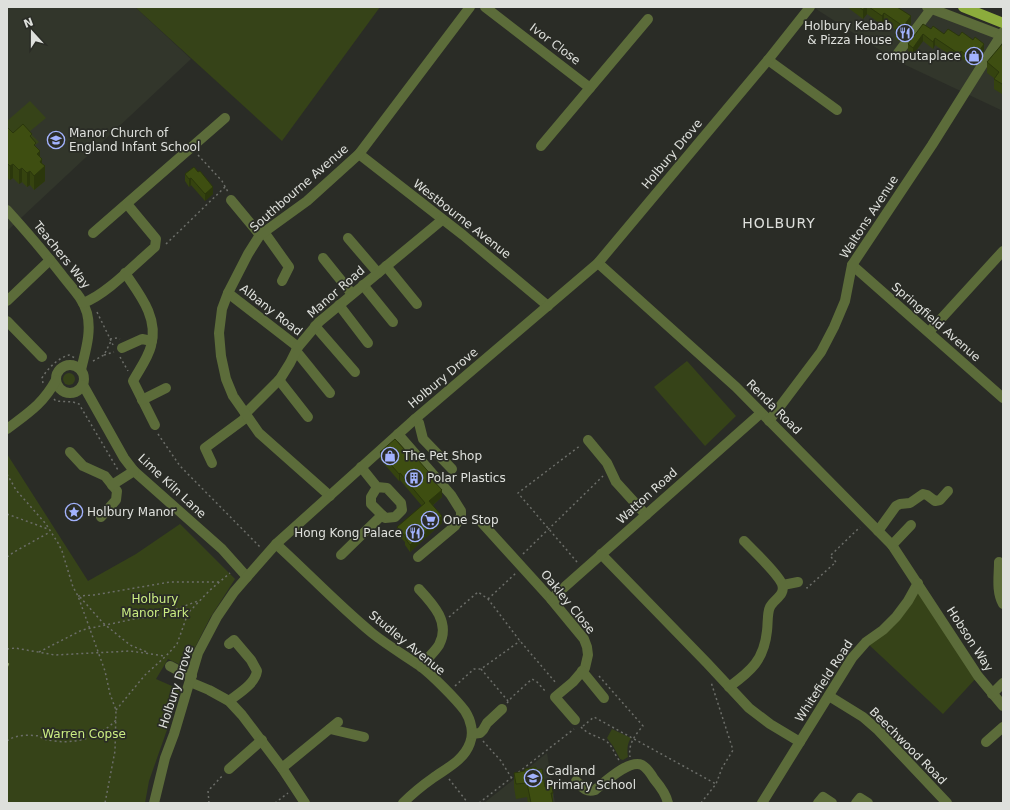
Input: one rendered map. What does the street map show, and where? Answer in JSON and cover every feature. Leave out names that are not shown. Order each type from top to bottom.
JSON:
[{"type":"main road","points":[[962,7],[1003,23]]},
{"type":"street","name":"Southbourne Avenue","points":[[330,496],[259,433],[233,396],[226,379],[220,356],[219,333],[221,315],[228,293],[248,254],[262,234],[307,201],[359,154],[470,7]]},
{"type":"street","name":"Ivor Close","points":[[485,7],[590,88]]},
{"type":"street","name":"Holbury Drove","points":[[154,803],[165,758],[174,734],[198,653],[217,617],[247,576],[276,544],[398,434],[598,263],[768,60],[810,7]]},
{"type":"street","points":[[898,53],[929,8],[1003,34]]},
{"type":"street","points":[[541,146],[648,19]]},
{"type":"street","name":"Waltons Avenue","points":[[769,421],[821,352],[845,301],[852,266],[1003,34]]},
{"type":"street","points":[[768,60],[837,110]]},
{"type":"street","points":[[93,233],[225,118]]},
{"type":"street","name":"Westbourne Avenue","points":[[359,154],[463,235],[548,306]]},
{"type":"street","points":[[231,200],[289,267],[282,281]]},
{"type":"street","points":[[87,301],[125,273],[155,246],[156,238],[127,204]]},
{"type":"street","name":"Teachers Way","points":[[7,210],[87,301],[87,342],[80,362]]},
{"type":"street","name":"Manor Road","points":[[212,463],[205,448],[246,415],[279,380],[297,349],[315,326],[442,220]]},
{"type":"street","points":[[348,238],[378,273]]},
{"type":"street","points":[[929,332],[1003,252]]},
{"type":"street","points":[[323,258],[352,294]]},
{"type":"street","points":[[7,301],[50,260]]},
{"type":"street","name":"Renda Road","points":[[598,263],[736,387],[892,545],[918,583]]},
{"type":"street","points":[[386,266],[417,304]]},
{"type":"street","name":"Springfield Avenue","points":[[852,266],[1002,395]]},
{"type":"street","points":[[125,273],[139,292],[149,311],[153,330],[151,346],[133,381],[155,425]]},
{"type":"street","points":[[363,285],[393,322]]},
{"type":"street","name":"Albany Road","points":[[228,293],[297,349],[330,393]]},
{"type":"street","points":[[339,305],[368,343]]},
{"type":"street","points":[[7,321],[42,357]]},
{"type":"street","points":[[315,326],[355,372]]},
{"type":"street","points":[[118,347],[142,339],[152,341]]},
{"type":"street","points":[[51,395],[56,376],[61,369],[80,362],[84,377],[83,385],[74,393]]},
{"type":"street","points":[[56,380],[58,387],[63,392]]},
{"type":"street","points":[[279,380],[308,417]]},
{"type":"street","name":"Lime Kiln Lane","points":[[83,385],[124,458],[134,471],[222,549],[247,576]]},
{"type":"street","points":[[142,400],[166,388]]},
{"type":"street","points":[[7,429],[51,395],[63,392],[74,393],[93,404]]},
{"type":"street","name":"Watton Road","points":[[551,599],[761,412]]},
{"type":"street","points":[[415,419],[419,423],[423,439],[452,468]]},
{"type":"street","points":[[398,434],[451,495],[461,511],[461,516],[455,526],[418,557]]},
{"type":"street","points":[[588,440],[607,463],[616,482],[646,515]]},
{"type":"street","points":[[70,452],[83,466],[105,476],[116,491],[116,500],[101,516]]},
{"type":"street","points":[[361,467],[377,487],[387,488],[401,503],[402,510],[395,517],[385,518],[371,504],[371,497],[377,487]]},
{"type":"street","points":[[112,485],[134,471]]},
{"type":"street","points":[[878,531],[896,506],[910,503],[923,494],[935,500],[940,500],[948,491]]},
{"type":"street","points":[[341,555],[382,515]]},
{"type":"street","name":"Oakley Close","points":[[482,523],[551,599],[584,639],[588,655],[587,662],[582,671],[559,694]]},
{"type":"street","points":[[892,545],[911,525]]},
{"type":"street","points":[[729,687],[753,668],[760,657],[766,644],[770,607],[782,594],[784,589],[777,576],[744,541]]},
{"type":"street","name":"Studley Avenue","points":[[276,544],[372,633],[421,667],[465,712],[474,734]]},
{"type":"street","points":[[601,554],[749,708],[770,724],[800,742]]},
{"type":"street","points":[[1000,562],[998,588],[1003,604]]},
{"type":"street","points":[[783,585],[798,582]]},
{"type":"street","name":"Hobson Way","points":[[918,583],[978,676],[1003,706]]},
{"type":"street","name":"Whitefield Road","points":[[762,803],[852,658],[866,642],[883,630],[896,616],[908,601],[918,583]]},
{"type":"street","points":[[419,589],[435,607],[442,622],[442,635],[439,644],[421,667]]},
{"type":"street","points":[[229,644],[234,640],[246,653],[257,670],[256,676],[251,683],[229,702]]},
{"type":"street","points":[[170,666],[229,702],[242,715],[262,740],[305,803]]},
{"type":"street","points":[[582,671],[604,698]]},
{"type":"street","points":[[992,694],[1003,683]]},
{"type":"street","points":[[559,694],[579,724]]},
{"type":"street","name":"Beechwood Road","points":[[829,696],[863,717],[878,730],[947,803]]},
{"type":"street","points":[[403,803],[416,791],[463,756],[474,734],[483,730],[487,723],[505,705]]},
{"type":"street","points":[[282,768],[334,725],[364,738]]},
{"type":"street","points":[[986,742],[1003,728]]},
{"type":"street","points":[[229,768],[262,740]]},
{"type":"street","points":[[576,781],[585,790],[595,790],[629,765],[641,764],[646,767],[662,790],[668,803]]},
{"type":"street","points":[[818,803],[823,797],[832,803]]},
{"type":"street","points":[[856,803],[860,798],[868,803]]},
{"type":"path","points":[[192,147],[226,186],[231,200]]},
{"type":"path","points":[[155,246],[158,248],[166,244],[226,186]]},
{"type":"path","points":[[87,301],[111,341],[118,347]]},
{"type":"path","points":[[104,355],[111,341]]},
{"type":"path","points":[[123,478],[79,404],[73,402],[56,401],[42,382],[42,378],[58,360],[65,356],[69,355],[80,362],[91,362],[104,355],[117,352],[133,381]]},
{"type":"path","points":[[155,425],[158,434],[180,466],[267,554]]},
{"type":"path","points":[[584,570],[518,493],[588,440]]},
{"type":"path","points":[[488,599],[549,529],[610,469]]},
{"type":"path","points":[[7,474],[16,490],[49,529],[62,552],[99,653],[116,710],[115,751],[105,803]]},
{"type":"path","points":[[7,514],[49,529]]},
{"type":"path","points":[[798,582],[803,583],[807,588],[836,562],[830,556],[867,520]]},
{"type":"path","points":[[7,557],[50,532]]},
{"type":"path","points":[[116,710],[145,675],[177,644],[188,613],[200,600],[238,566]]},
{"type":"path","points":[[78,596],[94,595],[170,582],[220,582]]},
{"type":"path","points":[[442,622],[478,592],[488,599],[559,694],[550,696],[537,682],[532,679],[505,705],[481,668]]},
{"type":"path","points":[[78,596],[106,625],[130,645],[151,654]]},
{"type":"path","points":[[39,652],[82,630],[160,615],[200,600]]},
{"type":"path","points":[[448,693],[474,669],[481,668],[520,641]]},
{"type":"path","points":[[7,649],[15,648],[55,655],[130,651],[166,656]]},
{"type":"path","points":[[579,724],[588,733],[610,744],[618,759],[629,765],[629,749],[634,738],[643,726],[597,674]]},
{"type":"path","points":[[701,803],[716,784],[722,768],[733,750],[711,682]]},
{"type":"path","points":[[479,803],[579,724],[594,717],[716,784]]},
{"type":"path","points":[[7,741],[15,737],[40,736],[42,739],[58,742],[76,742],[92,737],[109,728],[116,720]]},
{"type":"path","points":[[474,734],[501,761],[512,777]]},
{"type":"path","points":[[209,803],[208,791],[229,768]]},
{"type":"path","points":[[444,771],[468,803]]},
{"type":"path","points":[[275,803],[295,789]]},
{"type":"shaded area","name":"Manor Church of England Infant School","points":[[7,7],[135,7],[191,59],[7,231]]},
{"type":"shaded area","points":[[813,7],[918,7],[1003,39],[1003,111],[897,61]]},
{"type":"shaded area","name":"Cadland Primary School","points":[[547,753],[555,803],[484,803]]},
{"type":"green space","points":[[135,7],[380,7],[282,141]]},
{"type":"green space","points":[[30,101],[46,118],[29,132],[39,142],[32,148],[7,141],[7,121]]},
{"type":"green space","points":[[687,361],[736,416],[705,446],[654,387]]},
{"type":"green space","points":[[67,373],[71,373],[75,379],[71,385],[67,385],[63,381],[63,377]]},
{"type":"green space","points":[[7,454],[88,581],[136,554],[180,524],[235,579],[210,618],[185,667],[168,659],[156,679],[181,690],[149,781],[145,803],[7,803]]},
{"type":"green space","points":[[918,583],[978,676],[943,714],[866,642],[883,630]]},
{"type":"green space","points":[[612,729],[631,738],[627,752],[628,757],[623,760],[620,759],[607,738]]},
{"type":"building","points":[[869,7],[897,7],[911,16],[899,32],[895,30],[900,24],[884,13],[882,16]]},
{"type":"building","points":[[923,24],[931,29],[933,26],[944,34],[948,29],[959,36],[962,32],[973,40],[975,37],[984,44],[973,60],[961,51],[959,54],[935,38],[933,42],[923,34],[913,48],[908,44]]},
{"type":"building","points":[[1003,43],[1002,84],[994,79],[999,72],[987,62]]},
{"type":"building","points":[[23,124],[32,134],[30,136],[36,143],[34,145],[40,151],[37,154],[42,159],[40,162],[45,166],[34,176],[30,171],[27,173],[22,168],[19,170],[13,164],[10,166],[7,163],[7,127],[13,133]]},
{"type":"building","points":[[194,167],[198,172],[200,171],[213,187],[205,194],[191,178],[189,179],[185,174]]},
{"type":"building","points":[[395,439],[416,462],[418,460],[434,478],[432,479],[442,490],[429,501],[442,516],[410,545],[405,538],[406,537],[397,527],[425,503],[380,452]]},
{"type":"building","points":[[536,767],[536,770],[542,769],[545,787],[552,786],[553,793],[551,793],[553,803],[531,803],[527,783],[516,784],[514,773]]},
{"type":"place","name":"Holbury Kebab & Pizza House","points":[[905,33]]},
{"type":"place","name":"computaplace","points":[[974,56]]},
{"type":"place","name":"Manor Church of England Infant School","points":[[56,140]]},
{"type":"place","name":"The Pet Shop","points":[[390,456]]},
{"type":"place","name":"Polar Plastics","points":[[414,478]]},
{"type":"place","name":"Holbury Manor","points":[[74,512]]},
{"type":"place","name":"One Stop","points":[[430,520]]},
{"type":"place","name":"Hong Kong Palace","points":[[415,533]]},
{"type":"place","name":"Cadland Primary School","points":[[533,778]]},
{"type":"district","name":"HOLBURY","points":[[779,223]]},
{"type":"park label","name":"Holbury Manor Park","points":[[155,606]]},
{"type":"park label","name":"Warren Copse","points":[[84,734]]}]
